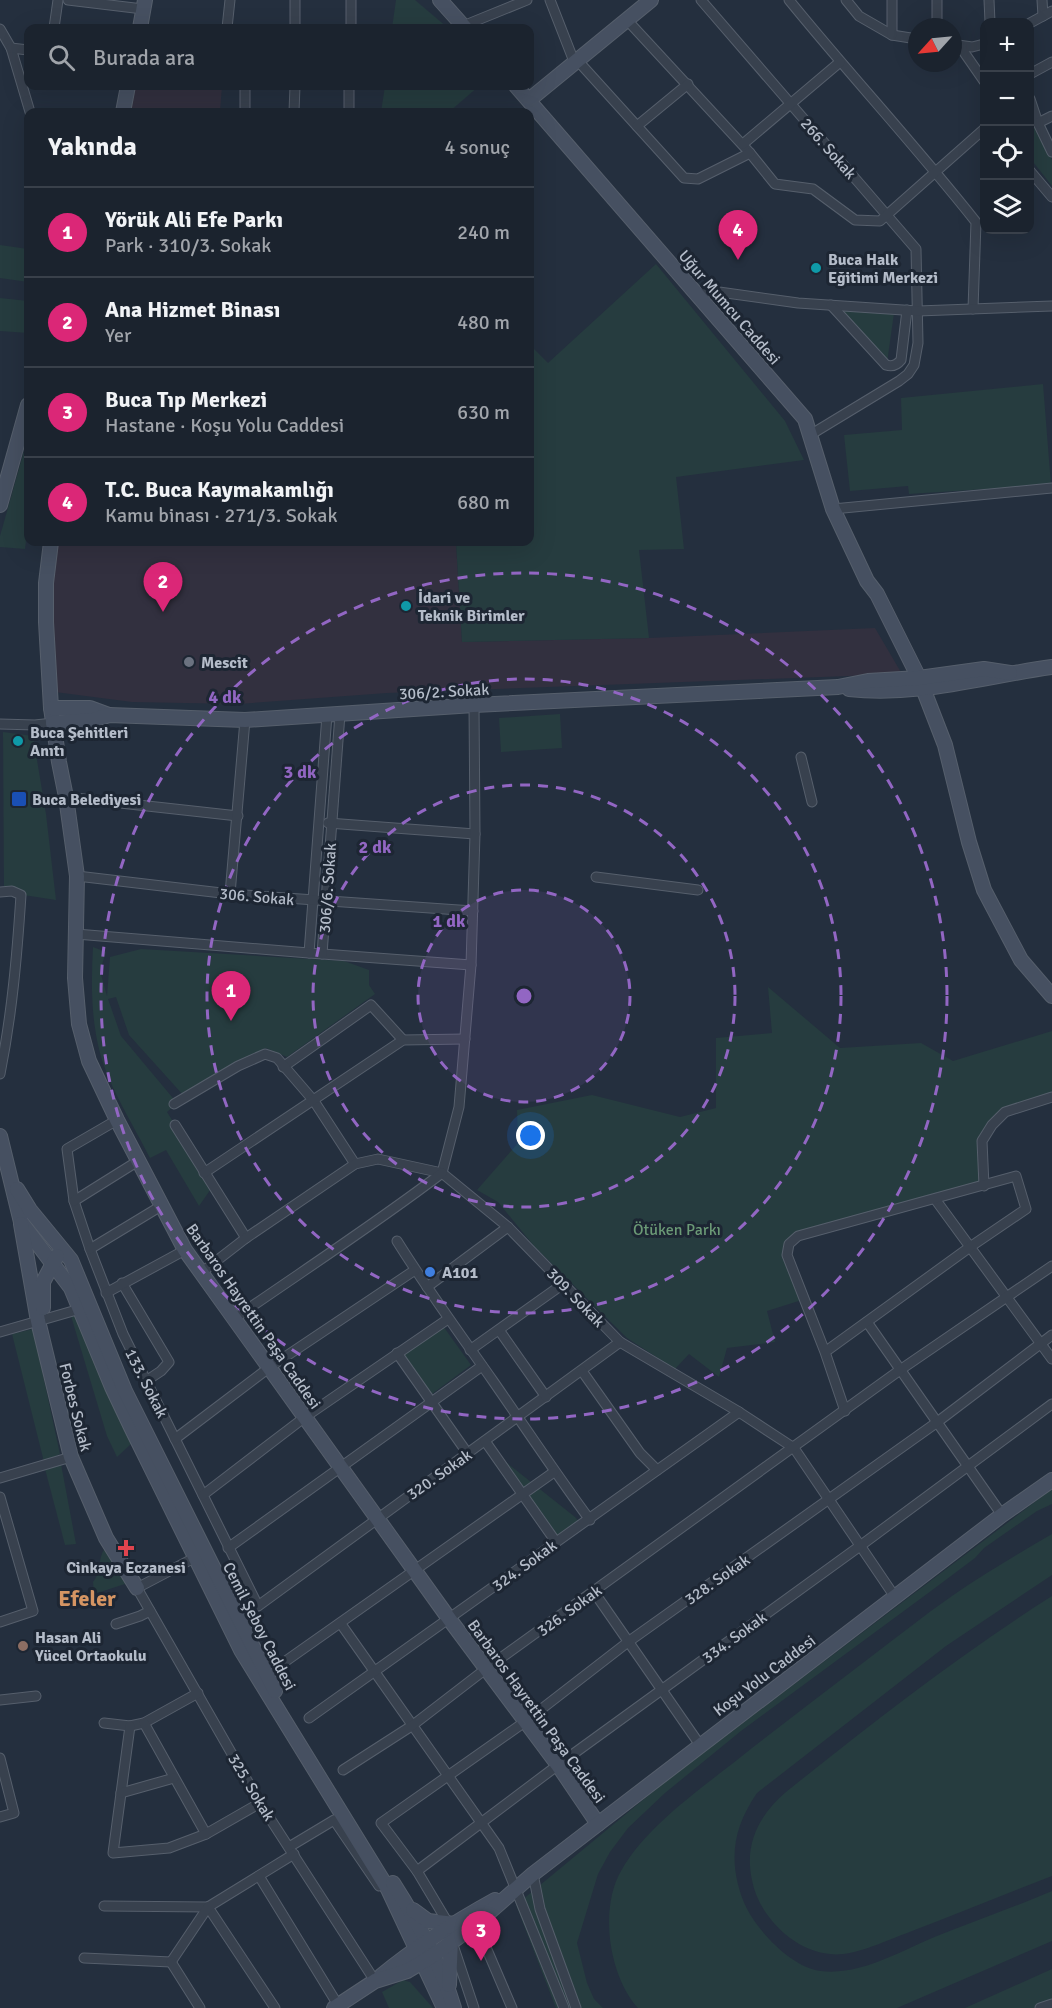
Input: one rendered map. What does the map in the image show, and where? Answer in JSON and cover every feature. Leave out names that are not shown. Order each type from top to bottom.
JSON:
[{"type":"main road","points":[[440,0],[461,24]]},
{"type":"main road","points":[[529,100],[651,0]]},
{"type":"main road","points":[[141,24],[144,4]]},
{"type":"main road","points":[[124,108],[127,90]]},
{"type":"main road","name":"Uğur Mumcu Caddesi","points":[[520,90],[805,419],[834,509],[867,581],[870,598],[918,683],[939,747],[946,754],[984,890],[1021,960],[1052,996]]},
{"type":"main road","points":[[0,505],[24,419]]},
{"type":"main road","name":"Barbaros Hayrettin Paşa Caddesi","points":[[51,546],[46,584],[46,622],[51,708],[77,876],[75,978],[79,1024],[89,1061],[185,1250],[450,1620],[558,1765],[598,1824]]},
{"type":"main road","name":"306/2. Sokak","points":[[53,723],[93,720],[109,715],[245,720],[474,705],[838,687],[868,681],[918,683],[984,669],[1010,672],[1052,667]]},
{"type":"main road","points":[[51,708],[90,708],[109,715]]},
{"type":"main road","name":"Forbes Sokak","points":[[0,1136],[21,1222],[38,1321],[71,1457],[106,1538],[137,1588]]},
{"type":"main road","name":"Cemil Şeboy Caddesi","points":[[12,1180],[30,1210],[71,1260],[125,1391],[295,1730],[409,1908],[443,1991],[454,2008]]},
{"type":"main road","name":"Forbes Sokak","points":[[21,1222],[71,1288],[80,1309]]},
{"type":"main road","points":[[30,1273],[50,1259],[61,1245]]},
{"type":"main road","points":[[38,1321],[43,1313],[43,1281],[50,1259]]},
{"type":"main road","name":"Cemil Şeboy Caddesi","points":[[80,1309],[112,1387],[146,1460],[241,1650],[388,1889],[405,1925],[426,1952]]},
{"type":"main road","name":"Koşu Yolu Caddesi","points":[[426,1952],[476,1924],[533,1874],[700,1745],[1034,1491],[1052,1483]]},
{"type":"main road","name":"Koşu Yolu Caddesi","points":[[426,1952],[452,1924],[516,1888]]},
{"type":"main road","points":[[409,1908],[428,1921],[452,1924]]},
{"type":"main road","points":[[407,1971],[443,1991],[451,1940]]},
{"type":"main road","points":[[336,2006],[426,1952]]},
{"type":"main road","points":[[375,1981],[407,1971],[426,1952]]},
{"type":"main road","name":"Cemil Şeboy Caddesi","points":[[443,1991],[444,2008]]},
{"type":"street","points":[[55,24],[58,0]]},
{"type":"street","points":[[68,0],[144,4]]},
{"type":"street","points":[[227,24],[230,0]]},
{"type":"street","points":[[295,24],[296,0]]},
{"type":"street","points":[[351,0],[351,24]]},
{"type":"street","points":[[471,24],[527,0]]},
{"type":"street","points":[[550,0],[576,63],[684,178],[698,179],[750,153]]},
{"type":"street","name":"266. Sokak","points":[[701,0],[916,249],[918,343],[914,365],[899,381],[810,435]]},
{"type":"street","points":[[789,0],[937,172],[976,222],[973,309]]},
{"type":"street","points":[[846,0],[859,16],[892,35],[908,38]]},
{"type":"street","points":[[892,0],[892,35]]},
{"type":"street","points":[[937,0],[937,18]]},
{"type":"street","points":[[989,0],[990,18]]},
{"type":"street","points":[[1042,0],[1043,16]]},
{"type":"street","points":[[1034,20],[1052,11]]},
{"type":"street","points":[[627,20],[743,144],[775,184],[813,189],[855,220],[880,221],[980,133]]},
{"type":"street","points":[[0,29],[11,48],[29,108]]},
{"type":"street","points":[[962,46],[980,45]]},
{"type":"street","points":[[11,48],[24,50]]},
{"type":"street","points":[[962,53],[980,76]]},
{"type":"street","points":[[743,144],[840,62]]},
{"type":"street","points":[[1033,72],[1052,62]]},
{"type":"street","points":[[637,126],[687,84]]},
{"type":"street","points":[[245,90],[245,108]]},
{"type":"street","points":[[294,108],[295,90]]},
{"type":"street","points":[[349,90],[349,108]]},
{"type":"street","points":[[1034,112],[1052,152]]},
{"type":"street","points":[[1038,123],[1052,116]]},
{"type":"street","points":[[1034,176],[1052,196]]},
{"type":"street","points":[[698,294],[712,291],[798,303],[918,311],[1052,306]]},
{"type":"street","points":[[831,305],[886,364],[892,366],[901,360],[907,310]]},
{"type":"street","points":[[834,509],[1052,488]]},
{"type":"street","points":[[235,1318],[382,1218],[442,1173],[459,1107],[471,966],[475,834],[474,705]]},
{"type":"street","name":"306/6. Sokak","points":[[333,714],[332,824],[322,954],[309,954],[320,823],[333,714]]},
{"type":"street","points":[[230,894],[245,720]]},
{"type":"street","points":[[0,724],[35,726],[53,723]]},
{"type":"street","points":[[801,757],[812,802]]},
{"type":"street","points":[[66,797],[238,816]]},
{"type":"street","points":[[320,823],[475,834]]},
{"type":"street","name":"306. Sokak","points":[[77,876],[230,894],[473,911]]},
{"type":"street","points":[[596,877],[698,890]]},
{"type":"street","points":[[0,892],[12,891],[21,895],[16,977],[0,1074]]},
{"type":"street","points":[[76,934],[309,954]]},
{"type":"street","points":[[322,954],[471,966]]},
{"type":"street","points":[[283,1067],[371,1005],[403,1040]]},
{"type":"street","points":[[204,1173],[403,1040],[465,1039]]},
{"type":"street","points":[[174,1104],[238,1066],[265,1054],[277,1058],[314,1101],[355,1164]]},
{"type":"street","points":[[984,1186],[982,1141],[992,1125],[1005,1112],[1052,1097]]},
{"type":"street","name":"133. Sokak","points":[[117,1120],[67,1149],[74,1202],[123,1334],[258,1606]]},
{"type":"street","points":[[176,1125],[246,1238]]},
{"type":"street","points":[[202,1272],[246,1238],[355,1164],[378,1159],[442,1173]]},
{"type":"street","points":[[74,1202],[138,1161]]},
{"type":"street","name":"309. Sokak","points":[[442,1173],[508,1227],[620,1342],[739,1412],[794,1448],[896,1597]]},
{"type":"street","points":[[825,1352],[1026,1209],[1016,1176],[798,1236],[789,1244],[787,1255],[825,1352],[845,1411]]},
{"type":"street","points":[[935,1199],[1052,1359]]},
{"type":"street","points":[[90,1249],[161,1206]]},
{"type":"street","points":[[427,1287],[508,1227]]},
{"type":"street","points":[[397,1241],[447,1318],[590,1520]]},
{"type":"street","points":[[106,1293],[185,1250]]},
{"type":"street","name":"326. Sokak","points":[[343,1770],[413,1725],[487,1668],[900,1370],[1052,1266]]},
{"type":"street","points":[[175,1439],[270,1367],[415,1270]]},
{"type":"street","points":[[122,1284],[169,1362],[161,1371],[146,1381]]},
{"type":"street","points":[[470,1350],[563,1284]]},
{"type":"street","points":[[0,1332],[80,1309]]},
{"type":"street","points":[[203,1495],[305,1417],[447,1318]]},
{"type":"street","points":[[867,1322],[1002,1515]]},
{"type":"street","points":[[499,1330],[546,1397]]},
{"type":"street","name":"328. Sokak","points":[[417,1871],[381,1823],[526,1721],[628,1642],[936,1423],[1052,1335]]},
{"type":"street","name":"320. Sokak","points":[[258,1606],[620,1342]]},
{"type":"street","points":[[397,1353],[468,1454]]},
{"type":"street","points":[[228,1548],[482,1366]]},
{"type":"street","points":[[582,1371],[640,1453],[657,1470]]},
{"type":"street","name":"334. Sokak","points":[[417,1871],[558,1765],[1052,1404]]},
{"type":"street","name":"324. Sokak","points":[[309,1719],[739,1412]]},
{"type":"street","points":[[485,1441],[556,1542]]},
{"type":"street","points":[[0,1478],[71,1457]]},
{"type":"street","points":[[283,1663],[554,1472]]},
{"type":"street","points":[[0,1497],[33,1611],[0,1622]]},
{"type":"street","points":[[137,1588],[194,1558]]},
{"type":"street","name":"325. Sokak","points":[[137,1588],[260,1803],[375,1981]]},
{"type":"street","points":[[594,1592],[700,1745]]},
{"type":"street","points":[[116,1624],[150,1611]]},
{"type":"street","points":[[341,1624],[499,1848],[564,2008]]},
{"type":"street","points":[[104,1723],[130,1726],[144,1723],[198,1693]]},
{"type":"street","points":[[0,1700],[36,1696]]},
{"type":"street","points":[[144,1723],[206,1834]]},
{"type":"street","points":[[130,1726],[113,1853],[170,1848],[206,1834],[260,1803]]},
{"type":"street","points":[[0,1758],[14,1813],[0,1817]]},
{"type":"street","points":[[121,1793],[174,1778]]},
{"type":"street","points":[[171,1962],[208,1907],[259,1876],[334,1820],[405,1925]]},
{"type":"street","points":[[417,1871],[452,1924]]},
{"type":"street","points":[[533,1874],[540,1909],[576,2008]]},
{"type":"street","points":[[259,1876],[336,2006]]},
{"type":"street","points":[[104,1906],[208,1907]]},
{"type":"street","points":[[208,1907],[275,2008]]},
{"type":"street","points":[[476,1924],[512,2008]]},
{"type":"street","points":[[451,1940],[474,2008]]},
{"type":"street","points":[[84,1958],[171,1962]]},
{"type":"street","points":[[171,1962],[201,2008]]},
{"type":"street","points":[[1040,2008],[1052,2004]]},
{"type":"shaded area","points":[[133,90],[222,90],[220,108],[128,108]]},
{"type":"shaded area","points":[[56,546],[456,546],[462,642],[649,638],[875,628],[902,674],[387,693],[238,704],[132,702],[55,692],[51,583]]},
{"type":"green space","points":[[396,0],[415,0],[443,24],[393,24]]},
{"type":"green space","points":[[384,90],[474,90],[454,108],[382,108]]},
{"type":"green space","points":[[1034,119],[1052,160],[1052,186],[1034,163]]},
{"type":"green space","points":[[0,245],[24,248],[24,281],[0,278]]},
{"type":"green space","points":[[656,264],[785,421],[804,460],[676,477],[684,549],[639,550],[649,638],[462,642],[456,546],[534,546],[534,349],[548,363]]},
{"type":"green space","points":[[0,298],[24,301],[24,333],[0,331]]},
{"type":"green space","points":[[837,308],[894,313],[887,363]]},
{"type":"green space","points":[[1043,384],[1051,485],[909,494],[908,486],[850,491],[844,435],[902,430],[901,398]]},
{"type":"green space","points":[[24,451],[25,549],[0,547],[0,536]]},
{"type":"green space","points":[[560,714],[562,748],[501,752],[499,718]]},
{"type":"green space","points":[[3,732],[33,736],[46,814],[56,900],[4,892]]},
{"type":"green space","points":[[93,947],[106,952],[100,971],[107,996],[110,957],[141,949],[344,961],[369,970],[369,985],[375,994],[287,1057],[266,1048],[237,1061],[184,1096],[129,1035],[116,997],[108,999],[121,1036],[177,1103],[167,1112],[213,1186],[199,1206],[166,1150],[150,1158],[109,1079],[100,1053],[93,1014]]},
{"type":"green space","name":"Ötüken Parkı","points":[[768,987],[840,1048],[921,1043],[953,1061],[1052,1031],[1052,1095],[1005,1112],[982,1141],[984,1186],[798,1236],[787,1255],[805,1299],[767,1311],[775,1342],[727,1348],[719,1377],[689,1354],[675,1369],[627,1338],[534,1246],[498,1202],[477,1190],[518,1143],[517,1110],[592,1095],[680,1117],[716,1108],[716,1038],[772,1033]]},
{"type":"green space","points":[[77,1315],[133,1442],[117,1457],[107,1436],[71,1316]]},
{"type":"green space","points":[[443,1326],[471,1365],[432,1394],[404,1355]]},
{"type":"green space","points":[[33,1329],[60,1454],[44,1462],[12,1334]]},
{"type":"green space","points":[[482,1443],[575,1517],[581,1524],[558,1541]]},
{"type":"green space","points":[[61,1464],[76,1544],[65,1545],[45,1469]]},
{"type":"green space","points":[[1052,1489],[1052,1504],[1037,1511],[984,1548],[975,1558],[741,1731],[665,1793],[628,1828],[610,1852],[598,1874],[577,1943],[587,1983],[594,1999],[603,2008],[556,2008],[516,1905],[661,1785]]},
{"type":"green space","points":[[1052,1534],[1052,1575],[946,1646],[757,1793],[738,1832],[735,1845],[735,1871],[748,1911],[764,1934],[774,1945],[798,1962],[821,1971],[851,1970],[881,1961],[937,1936],[1052,1891],[1052,1941],[897,2008],[638,2008],[628,1994],[614,1961],[609,1923],[614,1886],[621,1871],[645,1838],[693,1795],[920,1619],[976,1580]]},
{"type":"green space","points":[[106,1547],[128,1583],[94,1594],[93,1582],[98,1574],[101,1555]]},
{"type":"green space","points":[[1052,1596],[1052,1876],[851,1953],[827,1954],[812,1950],[784,1934],[763,1909],[756,1895],[750,1867],[752,1842],[768,1810],[786,1792],[916,1690]]},
{"type":"green space","points":[[1052,1969],[1052,2008],[965,2008]]},
{"type":"green space","points":[[403,1980],[410,1982],[433,2008],[389,2008],[382,1992]]},
{"type":"place","name":"T.C. Buca Kaymakamlığı","points":[[738,260]]},
{"type":"place","name":"Buca Halk Eğitimi Merkezi","points":[[816,268]]},
{"type":"place","name":"İdari ve Teknik Birimler","points":[[406,606]]},
{"type":"place","name":"Ana Hizmet Binası","points":[[163,612]]},
{"type":"place","name":"Mescit","points":[[189,662]]},
{"type":"place","name":"Buca Şehitleri Anıtı","points":[[18,741]]},
{"type":"place","name":"Buca Belediyesi","points":[[19,799]]},
{"type":"place","name":"Yörük Ali Efe Parkı","points":[[231,1021]]},
{"type":"place","name":"A101","points":[[430,1272]]},
{"type":"place","name":"Cinkaya Eczanesi","points":[[126,1548]]},
{"type":"place","name":"Hasan Ali Yücel Ortaokulu","points":[[23,1646]]},
{"type":"place","name":"Buca Tıp Merkezi","points":[[481,1961]]},
{"type":"district","name":"Efeler","points":[[87,1598]]}]
